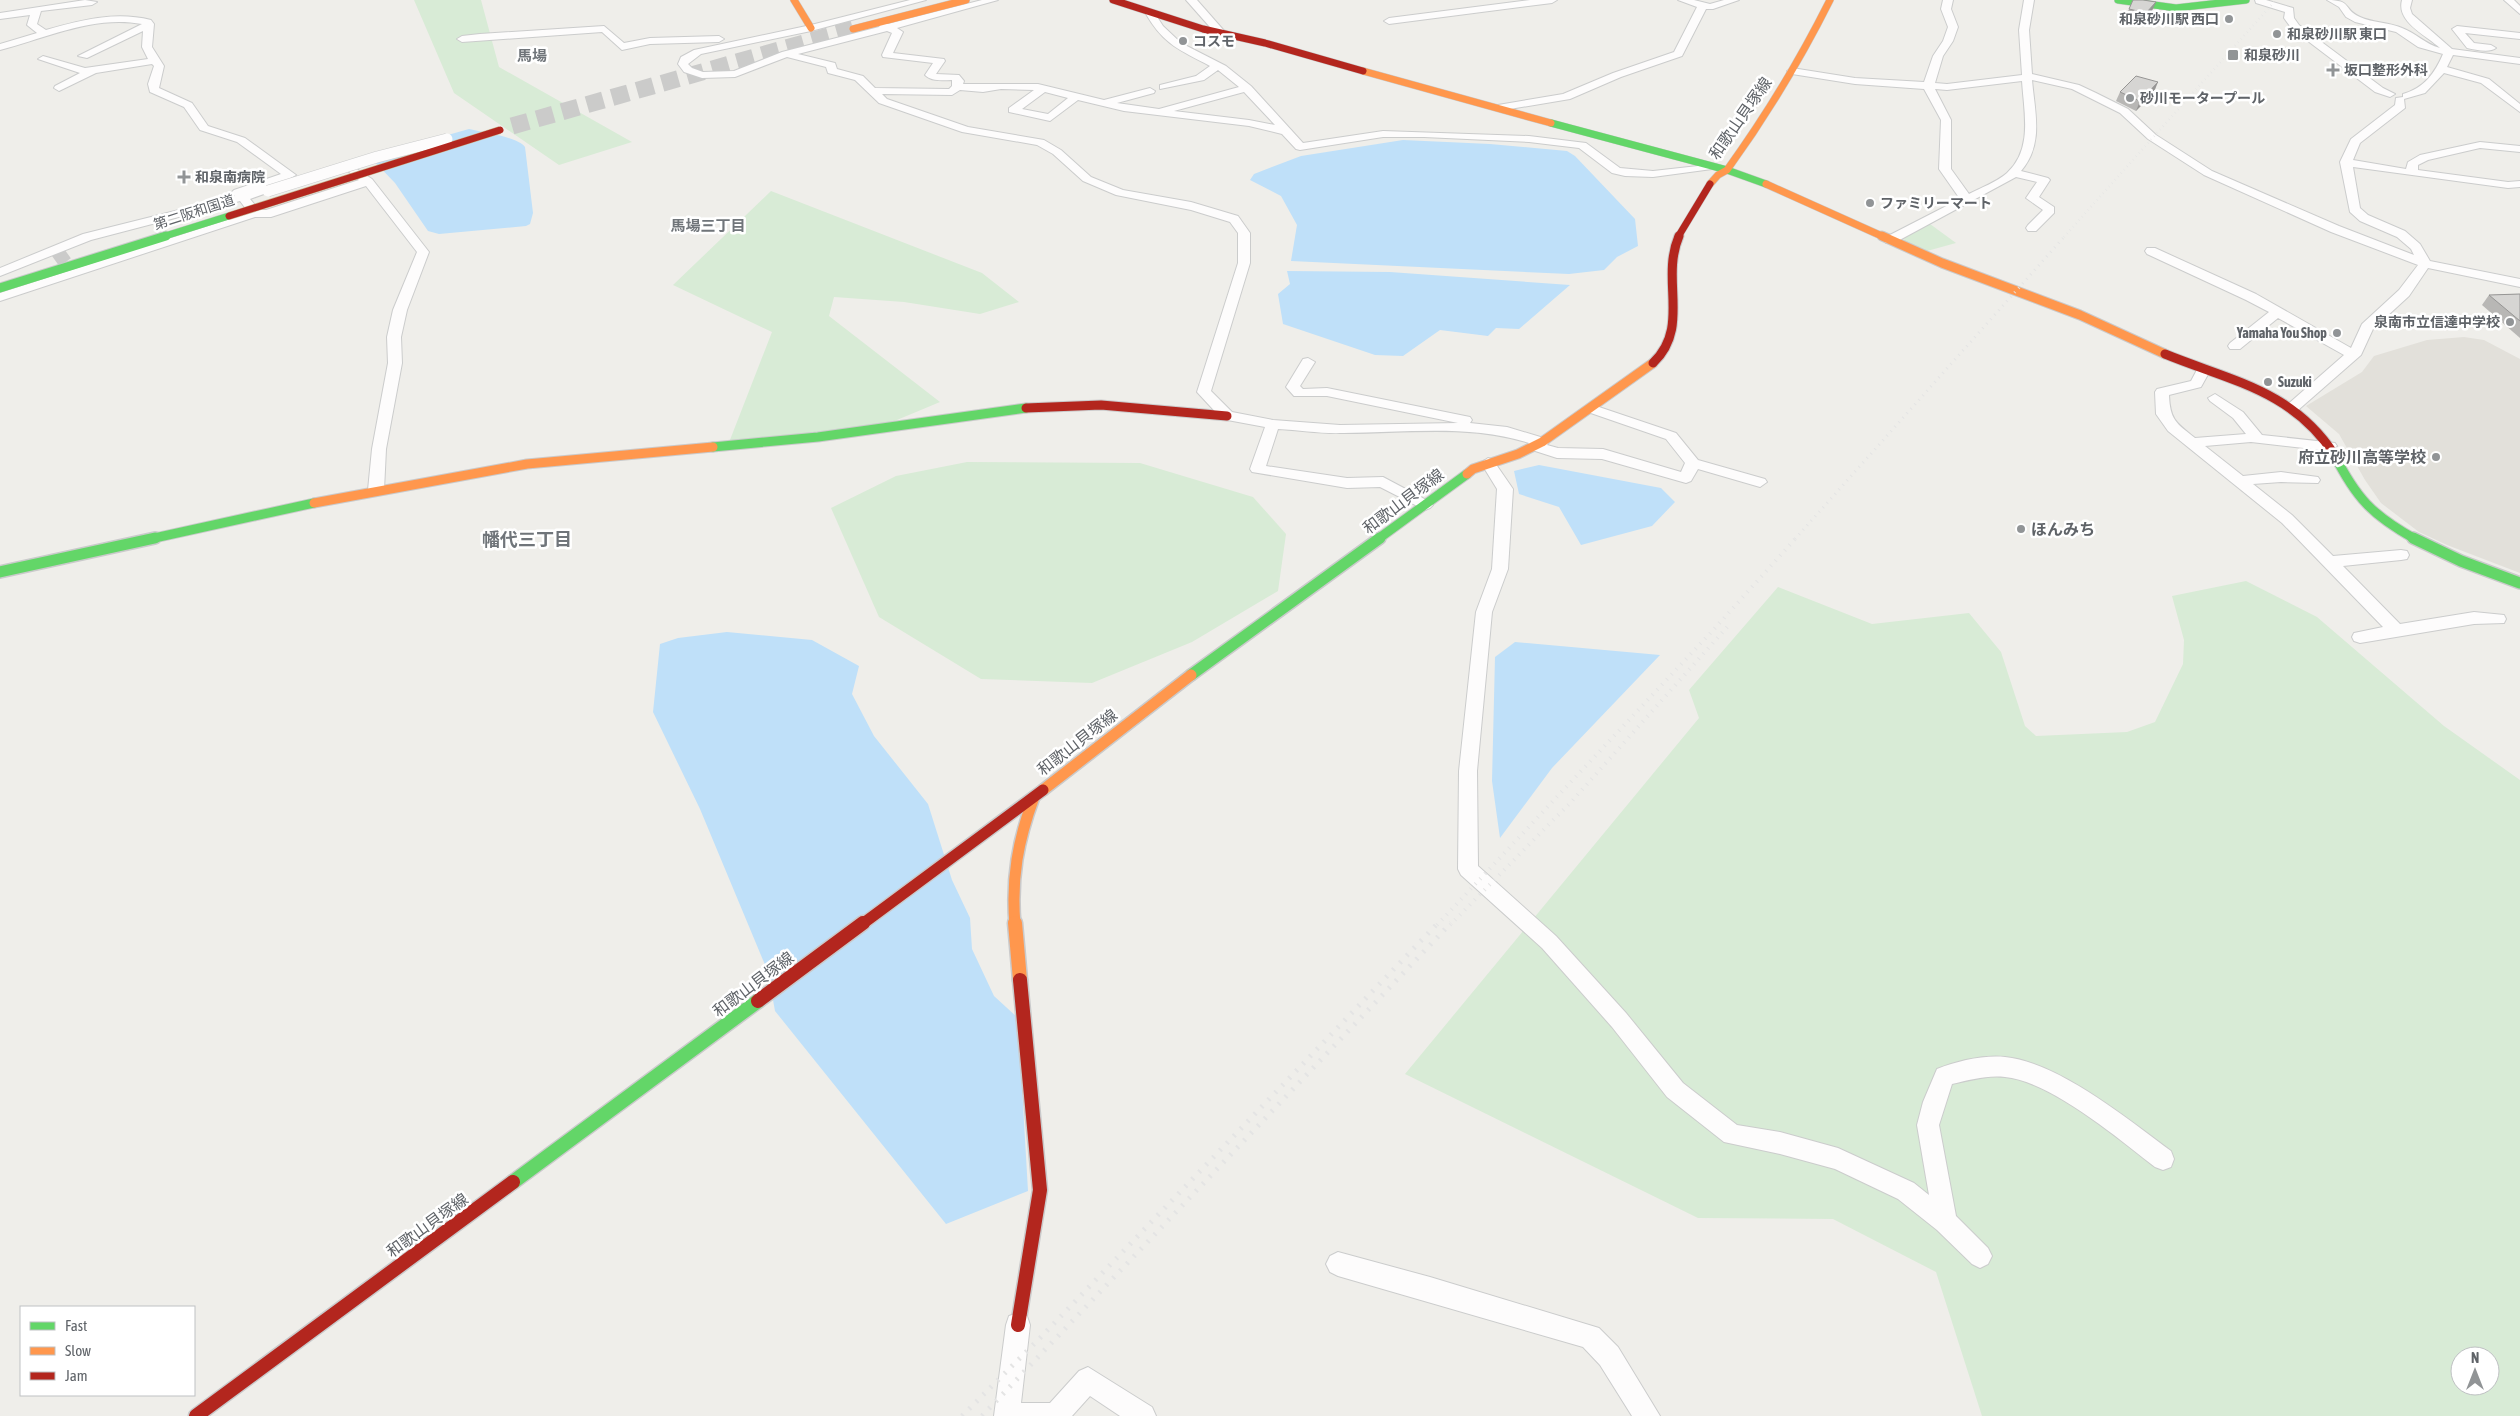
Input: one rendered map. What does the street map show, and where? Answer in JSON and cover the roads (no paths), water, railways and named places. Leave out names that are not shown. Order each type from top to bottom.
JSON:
[{"type":"main road","points":[[794,0],[810,28]]},
{"type":"main road","points":[[946,0],[849,28],[966,0]]},
{"type":"main road","points":[[1112,0],[1151,14],[1265,43],[1727,170],[1770,186],[1942,263],[2080,316],[2204,369],[2275,396],[2309,421],[2330,446],[2346,476],[2364,502],[2382,520],[2427,547],[2457,561],[2520,583]]},
{"type":"main road","name":"和歌山貝塚線","points":[[196,1416],[962,848],[1034,797],[1167,692],[1425,505],[1473,468],[1518,454],[1538,444],[1663,356],[1670,346],[1673,337],[1671,278],[1673,251],[1702,194],[1718,175],[1727,170],[1776,100],[1815,33],[1830,0]]},
{"type":"main road","points":[[2118,0],[2176,8],[2252,0]]},
{"type":"main road","name":"第二阪和国道","points":[[0,280],[228,213],[467,140],[503,125],[447,139],[228,213],[0,288]]},
{"type":"main road","points":[[0,572],[376,490],[526,464],[818,437],[915,425],[1047,405],[1095,405],[1227,416]]},
{"type":"main road","points":[[1018,1325],[1040,1190],[1012,892],[1022,829],[1034,797]]},
{"type":"street","points":[[921,0],[869,15],[698,52],[685,59],[683,64],[694,73],[735,74],[786,54],[884,26],[993,0]]},
{"type":"street","points":[[1191,0],[1206,14],[1221,33]]},
{"type":"street","points":[[1389,21],[1552,0]]},
{"type":"street","points":[[1683,0],[1710,7],[1734,0]]},
{"type":"street","points":[[1948,0],[1946,9],[1953,27],[1948,41],[1938,56],[1928,87],[1946,120],[1944,169],[1968,200]]},
{"type":"street","points":[[1890,240],[1968,200],[2014,172],[2026,158],[2031,142],[2024,30],[2029,0]]},
{"type":"street","points":[[2252,0],[2290,10],[2289,18],[2295,27],[2379,90],[2399,96],[2421,92],[2442,69],[2449,53]]},
{"type":"street","points":[[2332,0],[2343,5],[2350,15],[2358,20],[2400,30],[2422,45],[2449,53],[2520,61]]},
{"type":"street","points":[[2407,0],[2404,6],[2409,19],[2442,42],[2449,53]]},
{"type":"street","points":[[2509,0],[2520,10]]},
{"type":"street","points":[[0,16],[93,1],[88,21]]},
{"type":"street","points":[[1498,108],[1566,97],[1617,74],[1678,54],[1703,5]]},
{"type":"street","points":[[35,11],[32,25],[44,33]]},
{"type":"street","points":[[1151,14],[1158,30],[1168,40],[1217,66],[1247,88],[1300,147],[1383,134],[1424,134],[1529,139],[1582,145],[1616,171],[1625,173],[1653,174],[1712,166]]},
{"type":"street","points":[[0,47],[88,21],[132,19],[149,24]]},
{"type":"street","points":[[83,56],[149,24]]},
{"type":"street","points":[[149,24],[145,41],[150,56],[159,66],[153,84],[154,90],[188,105],[204,128],[241,140],[290,175],[238,192],[256,214]]},
{"type":"street","points":[[872,91],[952,92],[957,87],[959,81],[955,77],[933,77],[930,75],[940,61],[888,55],[898,32],[884,26]]},
{"type":"street","points":[[462,38],[512,33],[556,33],[604,29],[622,47],[650,41],[766,37]]},
{"type":"street","points":[[2520,36],[2457,29],[2471,46],[2520,51]]},
{"type":"street","points":[[786,54],[831,65],[832,71],[859,78],[883,101],[966,130],[1040,142],[1056,152],[1088,178],[1120,193],[1191,206],[1220,213],[1234,219],[1244,232],[1244,263],[1204,392],[1227,416],[1273,424],[1340,429],[1480,427],[1507,431],[1557,453],[1603,454],[1686,478],[1693,463]]},
{"type":"street","points":[[43,59],[85,71],[155,62]]},
{"type":"street","points":[[1164,87],[1200,78],[1217,66]]},
{"type":"street","points":[[2442,69],[2485,81],[2520,109]]},
{"type":"street","points":[[59,88],[93,70]]},
{"type":"street","points":[[1792,71],[1855,81],[1897,82],[1928,87],[1947,87],[2027,76],[2075,87],[2124,111],[2152,137],[2208,173],[2335,229],[2425,264],[2520,283]]},
{"type":"street","points":[[957,87],[983,89],[1019,86],[1042,88],[1102,104],[1153,112],[1249,122],[1286,131]]},
{"type":"street","points":[[1042,88],[1013,110],[1050,118],[1074,98]]},
{"type":"street","points":[[1153,112],[1247,88]]},
{"type":"street","points":[[1102,104],[1150,91]]},
{"type":"street","points":[[2399,96],[2401,106],[2356,141],[2346,162],[2354,209],[2364,218],[2401,234],[2416,247],[2425,264]]},
{"type":"street","points":[[242,196],[268,191],[377,157],[447,139]]},
{"type":"street","points":[[0,297],[72,271],[256,214],[275,206],[417,160],[467,140]]},
{"type":"street","points":[[2412,172],[2412,164],[2433,154],[2480,144],[2519,143]]},
{"type":"street","points":[[2346,162],[2508,185],[2520,184]]},
{"type":"street","points":[[0,272],[87,237],[143,224],[346,164],[368,181],[423,252],[400,310],[394,337],[396,363],[379,449],[376,490]]},
{"type":"street","points":[[2014,172],[2044,180],[2032,198],[2050,210],[2032,228]]},
{"type":"street","points":[[256,214],[267,214],[368,181]]},
{"type":"street","points":[[2151,251],[2277,312],[2353,355]]},
{"type":"street","points":[[2292,408],[2356,352],[2367,327],[2404,293],[2425,264]]},
{"type":"street","points":[[2235,346],[2277,312]]},
{"type":"street","points":[[1308,362],[1293,387],[1299,393],[1326,392],[1469,421],[1480,427]]},
{"type":"street","points":[[2204,369],[2196,384],[2162,392],[2163,414],[2173,428],[2287,519],[2397,631]]},
{"type":"street","points":[[2215,398],[2238,415],[2257,438]]},
{"type":"street","points":[[1590,408],[1671,436],[1693,463],[1760,482]]},
{"type":"street","points":[[1273,424],[1256,468],[1347,483],[1383,482],[1425,505]]},
{"type":"street","points":[[2191,442],[2257,438],[2330,446]]},
{"type":"street","points":[[1488,463],[1505,489],[1500,569],[1484,612],[1468,770],[1468,869],[1550,942],[1619,1020],[1676,1090],[1732,1135],[1780,1143],[1838,1159],[1906,1191],[1945,1222],[1980,1256]]},
{"type":"street","points":[[2239,481],[2281,477],[2313,480]]},
{"type":"street","points":[[2329,562],[2401,555]]},
{"type":"street","points":[[2360,637],[2474,618],[2498,619]]},
{"type":"street","points":[[1945,1222],[1928,1125],[1934,1102],[1945,1076],[1977,1068],[2012,1068],[2049,1083],[2120,1126],[2162,1159]]},
{"type":"street","points":[[1338,1264],[1590,1337],[1609,1356],[1647,1416]]},
{"type":"street","points":[[1018,1325],[1007,1416],[1055,1416],[1088,1380],[1143,1416]]},
{"type":"water","points":[[469,129],[515,140],[525,147],[533,213],[530,224],[526,226],[439,234],[428,231],[395,183],[370,157]]},
{"type":"water","points":[[1403,140],[1490,144],[1567,151],[1575,156],[1635,219],[1638,246],[1617,257],[1604,270],[1569,274],[1291,261],[1297,225],[1281,196],[1250,180],[1254,174],[1301,156]]},
{"type":"water","points":[[1287,271],[1390,272],[1570,285],[1519,329],[1496,328],[1488,336],[1440,330],[1403,356],[1375,355],[1283,324],[1278,294],[1290,284]]},
{"type":"water","points":[[1539,465],[1661,488],[1675,502],[1652,526],[1581,545],[1559,507],[1519,494],[1514,471]]},
{"type":"water","points":[[727,632],[812,640],[859,666],[852,694],[874,736],[928,804],[952,880],[970,918],[972,949],[994,996],[1018,1018],[1028,1191],[946,1224],[775,1011],[768,972],[700,809],[653,712],[660,644],[678,638]]},
{"type":"water","points":[[1515,642],[1660,655],[1552,768],[1500,838],[1492,781],[1495,657]]},
{"type":"tunnel","points":[[512,126],[853,29]]},
{"type":"tunnel","points":[[57,251],[70,269]]},
{"type":"railway","points":[[2064,237],[2276,0]]},
{"type":"railway","points":[[1795,539],[2065,236]]},
{"type":"railway","points":[[1437,925],[1716,627],[1796,538]]},
{"type":"railway","points":[[1450,925],[1572,801],[1729,625]]},
{"type":"railway","points":[[962,1416],[1041,1337],[1438,923]]},
{"type":"railway","points":[[982,1416],[1451,923]]},
{"type":"place","name":"和泉砂川駅 西口","points":[[2229,19]]},
{"type":"place","name":"和泉砂川駅 東口","points":[[2277,34]]},
{"type":"place","name":"コスモ","points":[[1183,41]]},
{"type":"place","name":"和泉砂川","points":[[2233,55]]},
{"type":"place","name":"坂口整形外科","points":[[2333,70]]},
{"type":"place","name":"砂川モータープール","points":[[2130,98]]},
{"type":"place","name":"和泉南病院","points":[[184,177]]},
{"type":"place","name":"ファミリーマート","points":[[1870,203]]},
{"type":"place","name":"泉南市立信達中学校","points":[[2510,322]]},
{"type":"place","name":"Yamaha You Shop","points":[[2337,333]]},
{"type":"place","name":"Suzuki","points":[[2268,382]]},
{"type":"place","name":"府立砂川高等学校","points":[[2436,457]]},
{"type":"place","name":"ほんみち","points":[[2021,529]]},
{"type":"district","name":"馬場","points":[[532,55]]},
{"type":"district","name":"馬場三丁目","points":[[708,225]]},
{"type":"district","name":"幡代三丁目","points":[[527,539]]}]
